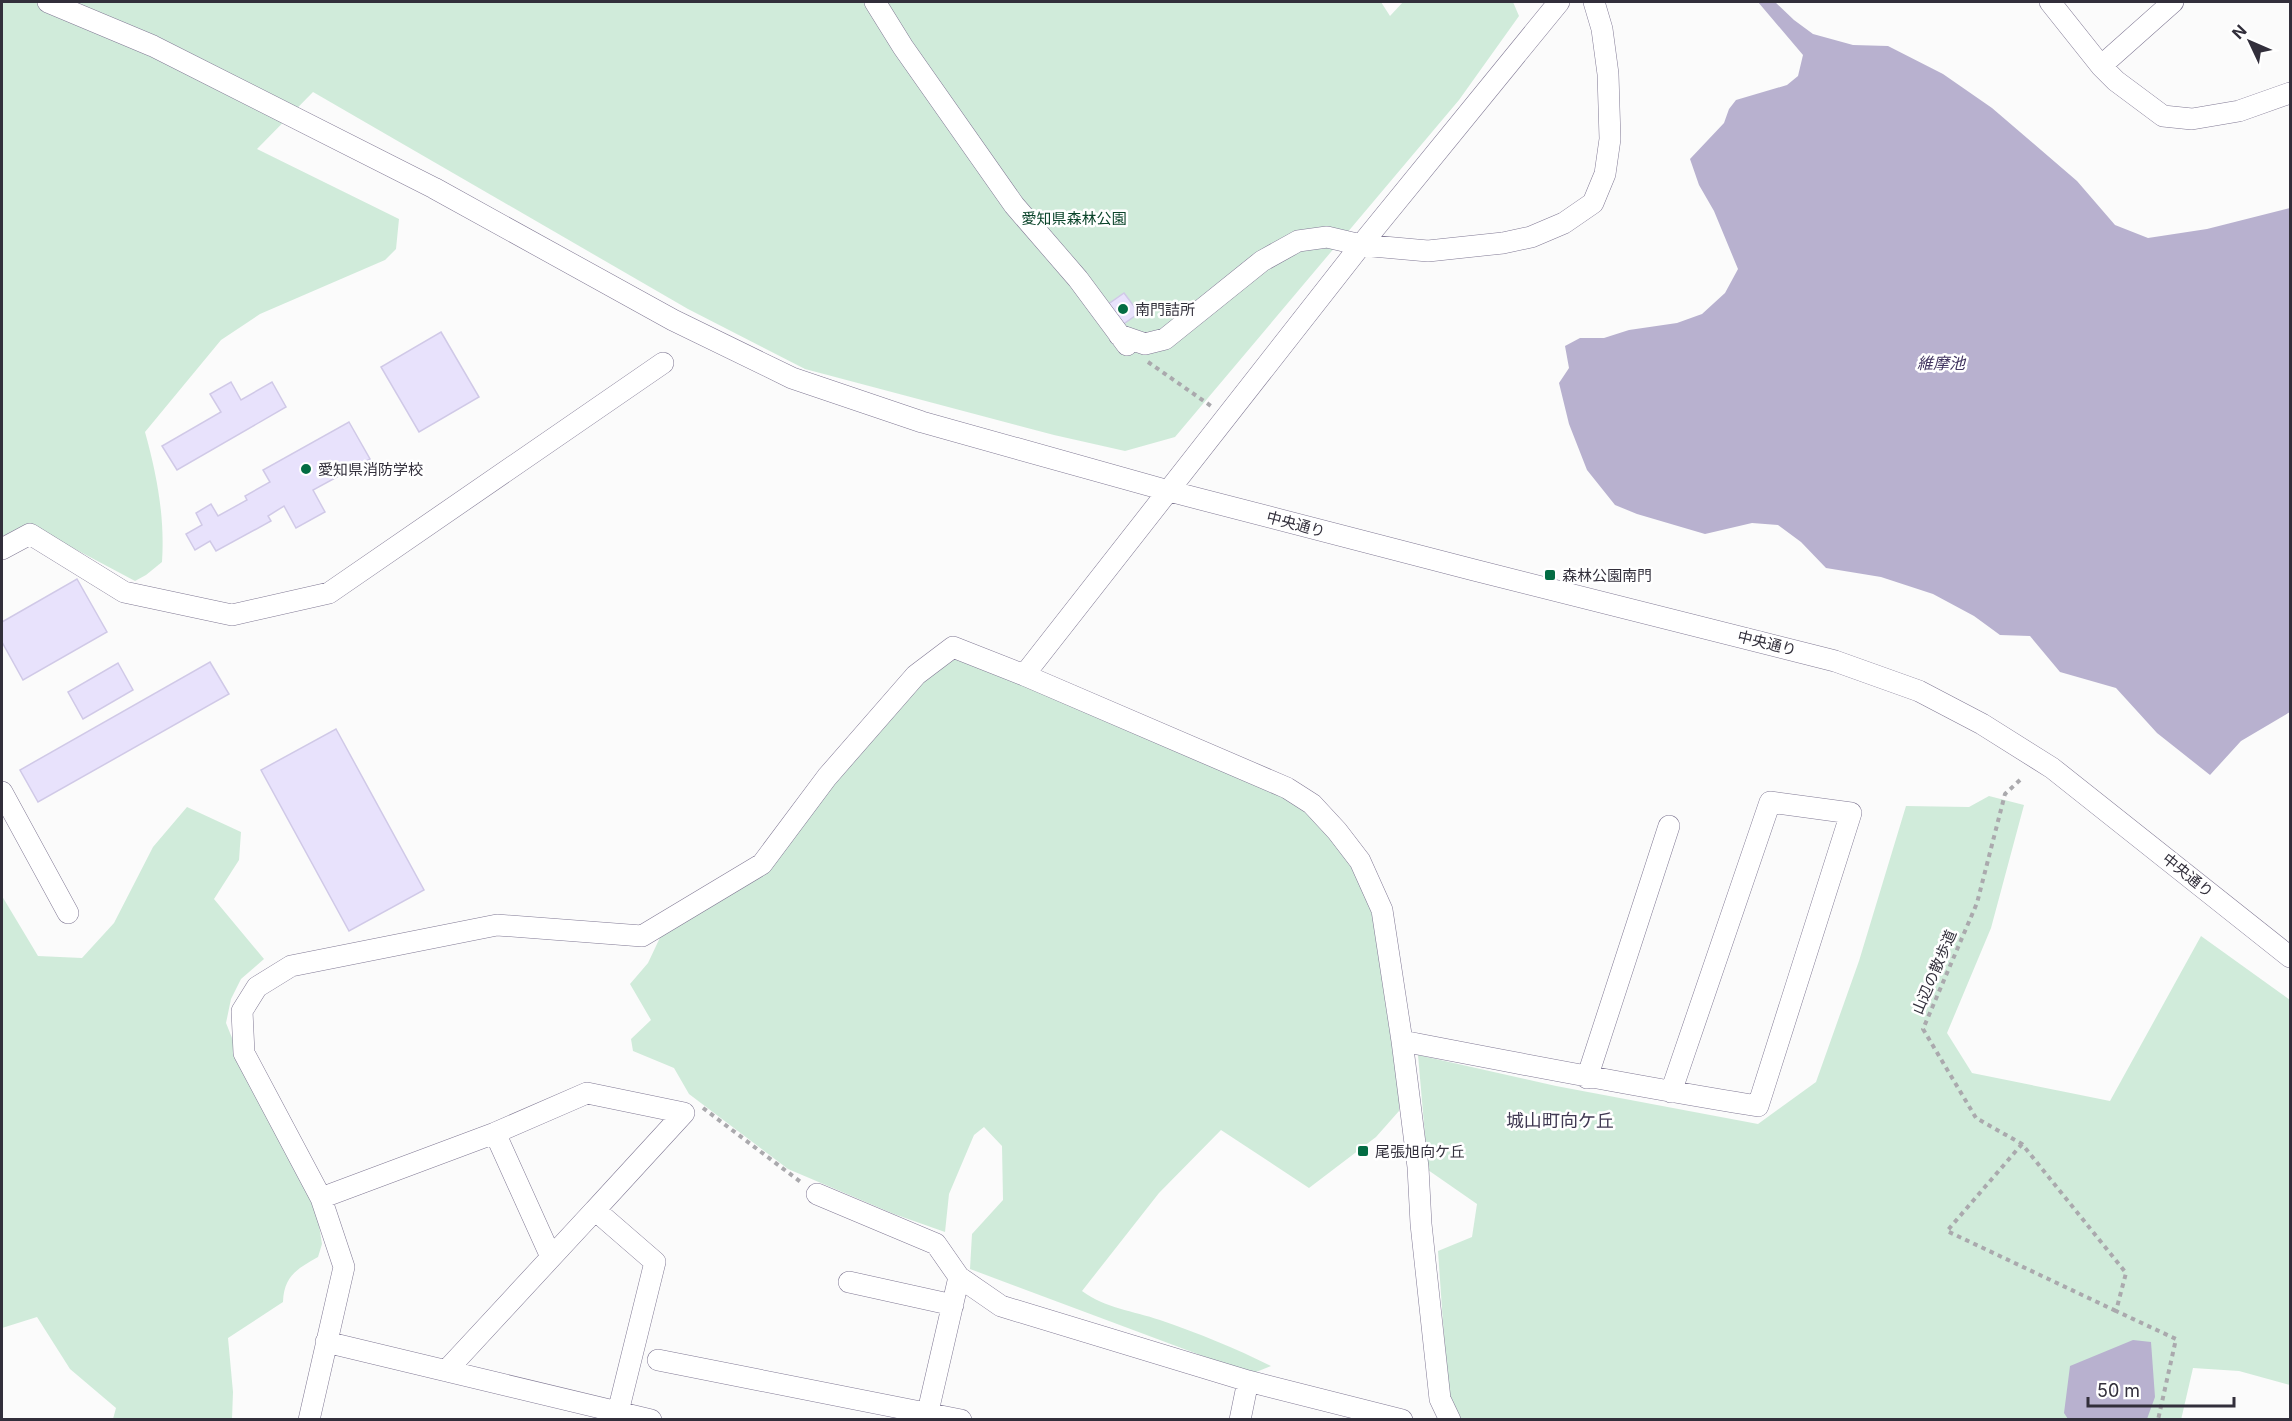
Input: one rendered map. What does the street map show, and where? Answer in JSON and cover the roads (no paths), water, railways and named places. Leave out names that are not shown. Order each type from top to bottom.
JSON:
[{"type":"street","name":"中央通り","points":[[48,2],[153,46],[434,188],[673,320],[792,378],[922,422],[1168,491],[1835,661],[1919,691],[1982,724],[2052,768],[2290,957]]},
{"type":"street","points":[[874,2],[1014,205],[1078,279],[1125,343],[1144,344],[1165,339],[1262,261],[1298,241],[1328,237],[1361,245],[1428,251],[1503,243],[1531,237],[1564,223],[1593,203],[1605,174],[1610,140],[1608,74],[1602,29],[1594,2]]},
{"type":"street","points":[[1024,675],[1361,245],[1559,2]]},
{"type":"street","points":[[2050,2],[2101,66],[2116,81],[2163,116],[2192,118],[2239,111],[2290,93]]},
{"type":"street","points":[[2101,66],[2173,2]]},
{"type":"street","points":[[2,549],[30,534],[124,592],[232,615],[328,593],[663,363]]},
{"type":"street","points":[[309,1419],[344,1267],[321,1198],[244,1053],[242,1011],[257,987],[291,966],[497,925],[642,936],[762,864],[826,777],[916,675],[953,647],[1024,675],[1287,788],[1312,804],[1360,861],[1382,910],[1418,1167],[1421,1224],[1440,1399],[1450,1419]]},
{"type":"street","points":[[2,792],[68,913]]},
{"type":"street","points":[[1402,1041],[1587,1077],[1671,1092],[1758,1106],[1851,813],[1770,802],[1671,1092]]},
{"type":"street","points":[[1587,1077],[1669,826]]},
{"type":"street","points":[[321,1198],[495,1132],[587,1093],[684,1113],[446,1371]]},
{"type":"street","points":[[495,1132],[551,1257]]},
{"type":"street","points":[[817,1194],[936,1244],[959,1277],[1001,1306],[1248,1382],[1402,1419]]},
{"type":"street","points":[[595,1210],[655,1262],[617,1415]]},
{"type":"street","points":[[926,1417],[959,1277]]},
{"type":"street","points":[[849,1281],[953,1305]]},
{"type":"street","points":[[326,1342],[617,1415],[651,1419]]},
{"type":"street","points":[[658,1360],[926,1417],[961,1419]]},
{"type":"street","points":[[1240,1419],[1248,1382]]},
{"type":"water","name":"維摩池","points":[[1758,2],[1775,2],[1813,34],[1853,45],[1888,46],[1943,74],[1992,108],[2077,181],[2115,225],[2148,238],[2207,229],[2290,208],[2290,712],[2241,741],[2210,775],[2157,733],[2116,688],[2060,672],[2030,636],[2000,635],[1974,616],[1933,594],[1881,577],[1826,568],[1801,542],[1778,525],[1752,523],[1705,534],[1637,514],[1615,505],[1587,470],[1569,424],[1559,383],[1569,368],[1565,346],[1580,338],[1604,338],[1629,330],[1677,323],[1702,314],[1725,293],[1738,269],[1714,211],[1699,185],[1690,159],[1724,123],[1729,109],[1736,100],[1787,85],[1798,76],[1803,55]]},
{"type":"water","points":[[2133,1340],[2151,1342],[2155,1397],[2147,1419],[2068,1419],[2064,1413],[2070,1366]]},
{"type":"place","name":"南門詰所","points":[[1123,309]]},
{"type":"place","name":"愛知県消防学校","points":[[306,469]]},
{"type":"place","name":"森林公園南門","points":[[1550,575]]},
{"type":"place","name":"尾張旭向ケ丘","points":[[1363,1151]]},
{"type":"district","name":"城山町向ケ丘","points":[[1560,1120]]},
{"type":"park label","name":"愛知県森林公園","points":[[1074,218]]}]
